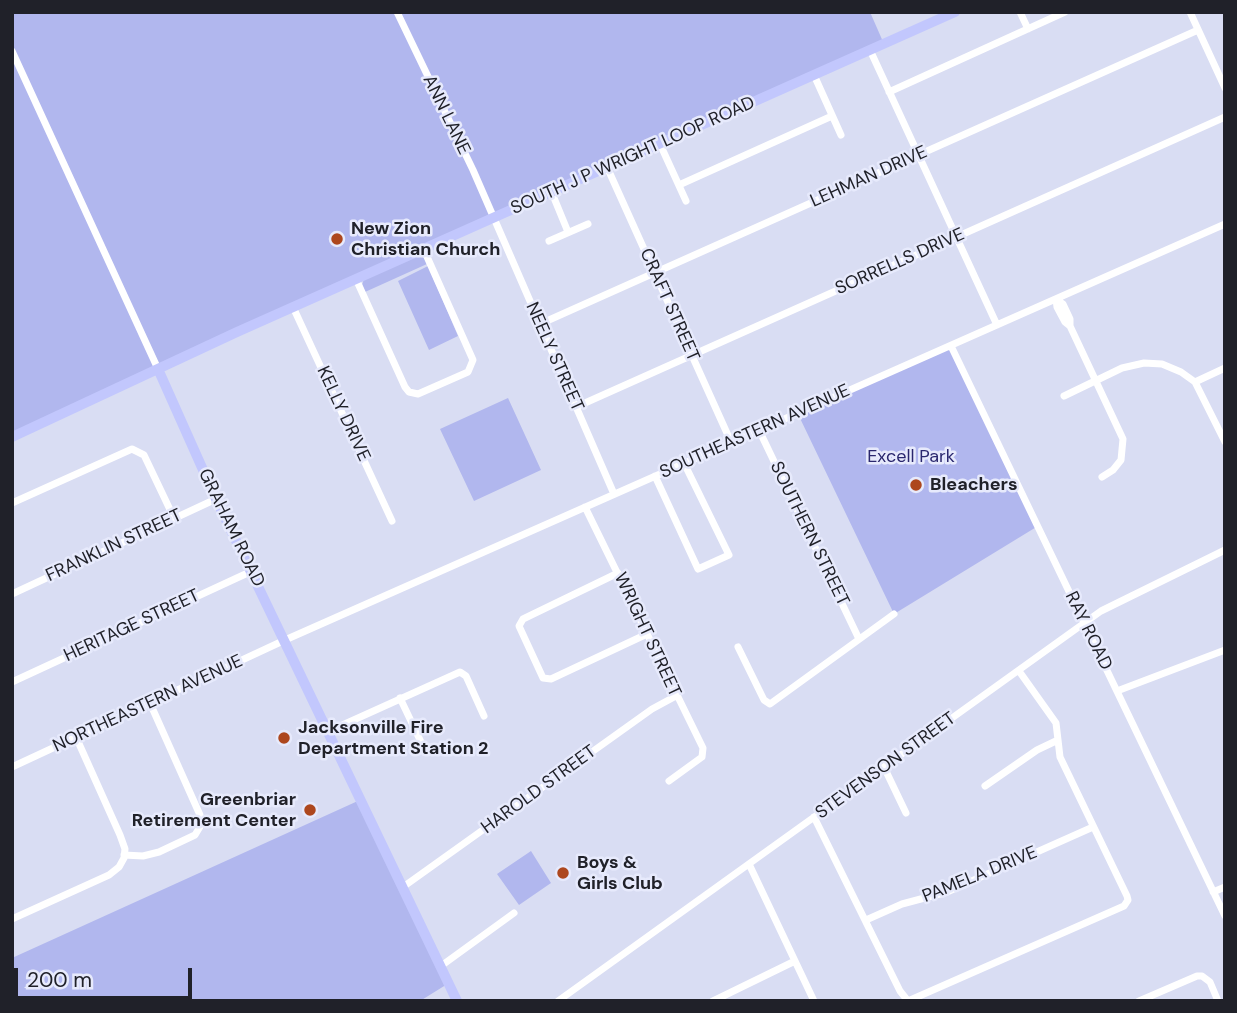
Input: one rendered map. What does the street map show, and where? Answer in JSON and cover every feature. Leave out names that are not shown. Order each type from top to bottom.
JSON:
[{"type":"main road","name":"SOUTH J P WRIGHT LOOP ROAD","points":[[12,437],[293,307],[956,12]]},
{"type":"main road","name":"GRAHAM ROAD","points":[[158,369],[216,499],[457,1001]]},
{"type":"street","name":"ANN LANE","points":[[397,12],[494,219]]},
{"type":"street","points":[[1020,12],[1028,29]]},
{"type":"street","points":[[889,92],[1065,12]]},
{"type":"street","points":[[1190,12],[1225,88]]},
{"type":"street","name":"LEHMAN DRIVE","points":[[540,324],[1198,30]]},
{"type":"street","points":[[870,50],[997,325]]},
{"type":"street","name":"GRAHAM ROAD","points":[[12,51],[158,369]]},
{"type":"street","points":[[814,75],[841,135]]},
{"type":"street","points":[[679,185],[832,116]]},
{"type":"street","name":"SORRELLS DRIVE","points":[[576,407],[1225,117]]},
{"type":"street","points":[[660,144],[686,201]]},
{"type":"street","name":"CRAFT STREET","points":[[607,167],[731,442]]},
{"type":"street","points":[[552,192],[568,232]]},
{"type":"street","name":"NEELY STREET","points":[[494,219],[614,494]]},
{"type":"street","points":[[549,241],[588,224]]},
{"type":"street","name":"SOUTHEASTERN AVENUE","points":[[285,640],[1225,224]]},
{"type":"street","points":[[356,279],[405,387],[409,392],[418,394],[468,372],[472,362],[424,250]]},
{"type":"street","points":[[1056,299],[1063,304],[1070,319],[1070,326],[1124,446],[1118,466],[1102,477]]},
{"type":"street","name":"KELLY DRIVE","points":[[293,307],[392,521]]},
{"type":"street","name":"RAY ROAD","points":[[951,346],[1225,916]]},
{"type":"street","points":[[1064,397],[1133,364],[1155,363],[1181,372],[1195,382],[1225,442]]},
{"type":"street","points":[[1195,382],[1225,368]]},
{"type":"street","name":"SOUTHERN STREET","points":[[759,430],[859,639]]},
{"type":"street","points":[[12,503],[132,449],[144,455],[174,518]]},
{"type":"street","points":[[655,476],[698,569],[729,555],[684,463]]},
{"type":"street","name":"FRANKLIN STREET","points":[[12,594],[216,499]]},
{"type":"street","name":"WRIGHT STREET","points":[[585,507],[703,748],[702,757],[669,781]]},
{"type":"street","name":"STEVENSON STREET","points":[[561,1000],[1101,611],[1225,550]]},
{"type":"street","name":"HERITAGE STREET","points":[[12,682],[252,570]]},
{"type":"street","points":[[618,573],[523,619],[519,626],[543,678],[551,680],[647,634]]},
{"type":"street","points":[[738,648],[762,697],[770,704],[894,614]]},
{"type":"street","name":"NORTHEASTERN AVENUE","points":[[12,767],[285,640]]},
{"type":"street","points":[[1117,691],[1224,652]]},
{"type":"street","points":[[814,817],[906,1000],[911,1001],[1117,909],[1128,900],[1060,757],[1056,723],[1019,671]]},
{"type":"street","points":[[327,732],[460,672],[467,676],[484,716]]},
{"type":"street","name":"HAROLD STREET","points":[[403,887],[652,709],[676,696]]},
{"type":"street","points":[[400,698],[421,742]]},
{"type":"street","points":[[124,855],[143,856],[159,852],[195,835],[201,825],[200,815],[150,703]]},
{"type":"street","points":[[12,919],[108,875],[119,867],[124,855],[125,849],[120,835],[76,737]]},
{"type":"street","points":[[985,786],[1037,750],[1058,740]]},
{"type":"street","points":[[884,767],[906,813]]},
{"type":"street","name":"PAMELA DRIVE","points":[[866,920],[902,904],[947,892],[1093,827]]},
{"type":"street","points":[[749,864],[814,1001]]},
{"type":"street","points":[[1213,892],[1225,887]]},
{"type":"street","points":[[441,966],[514,913]]},
{"type":"street","points":[[713,1001],[795,961]]},
{"type":"street","points":[[1139,1001],[1197,976],[1206,979],[1218,1001]]},
{"type":"green space","points":[[12,12],[870,12],[884,44],[12,436]]},
{"type":"green space","points":[[419,255],[424,257],[427,264],[365,292],[362,285],[364,279]]},
{"type":"green space","points":[[428,266],[458,336],[429,350],[398,281]]},
{"type":"green space","name":"Excell Park","points":[[951,346],[1038,526],[894,614],[797,412]]},
{"type":"green space","points":[[508,398],[541,470],[474,501],[440,429]]},
{"type":"green space","points":[[360,800],[449,983],[420,1001],[12,1001],[12,958]]},
{"type":"green space","points":[[531,851],[551,883],[519,905],[497,874]]},
{"type":"place","name":"New Zion Christian Church","points":[[337,239]]},
{"type":"place","name":"Bleachers","points":[[916,485]]},
{"type":"place","name":"Jacksonville Fire Department Station 2","points":[[284,738]]},
{"type":"place","name":"Greenbriar Retirement Center","points":[[310,810]]},
{"type":"place","name":"Boys & Girls Club","points":[[563,873]]}]
